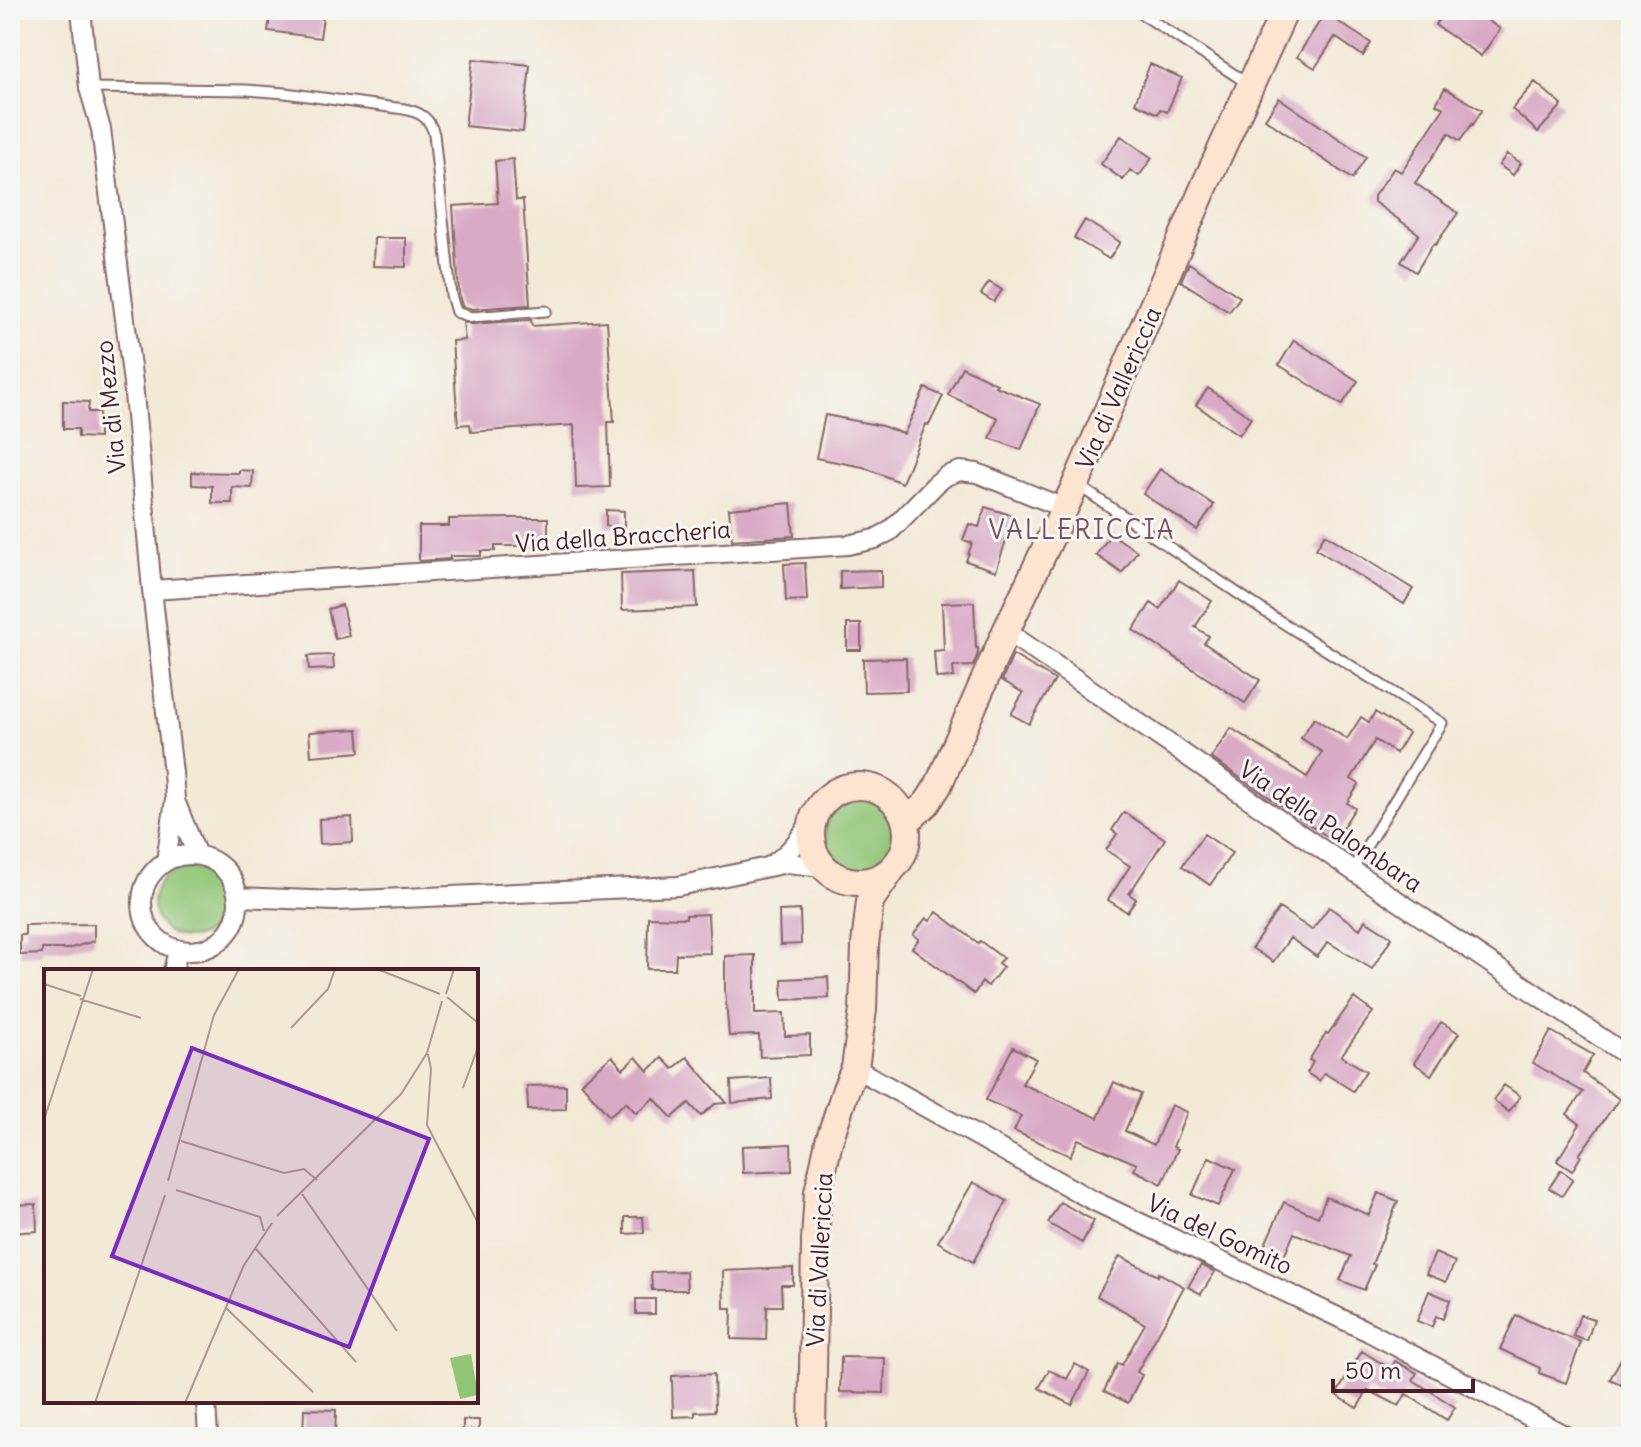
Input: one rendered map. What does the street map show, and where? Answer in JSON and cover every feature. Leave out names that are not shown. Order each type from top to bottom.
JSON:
[{"type":"street","name":"Via di Mezzo","points":[[81,10],[89,88],[101,129],[133,383],[175,800],[166,861]]},
{"type":"street","name":"Via di Vallericcia","points":[[812,1437],[818,1192],[829,1141],[855,1068],[863,1010],[870,901],[905,849],[906,822],[932,796],[947,765],[1076,484],[1205,185],[1285,10]]},
{"type":"street","name":"Via della Braccheria","points":[[152,590],[848,545],[875,539],[890,531],[936,484],[960,471],[977,473],[1064,508]]},
{"type":"street","name":"Via della Palombara","points":[[1006,631],[1631,1058]]},
{"type":"street","name":"Via di Vallericcia","points":[[865,945],[849,900],[820,862],[813,847],[811,831],[815,816],[826,800],[842,790],[870,788],[888,796],[921,789],[947,765]]},
{"type":"street","points":[[888,796],[896,803],[906,822]]},
{"type":"street","name":"Via di Mezzo","points":[[175,800],[197,855]]},
{"type":"street","points":[[768,866],[785,855],[815,816]]},
{"type":"street","points":[[197,855],[212,860],[224,869],[233,882],[238,897],[237,913],[232,927],[222,940],[209,948],[193,952],[178,951],[155,938],[143,916],[141,900],[153,871],[166,861],[197,855]]},
{"type":"street","points":[[238,897],[335,901],[678,886],[768,866],[801,863],[858,883],[875,880],[890,872]]},
{"type":"street","points":[[174,969],[178,951]]},
{"type":"street","name":"Via del Gomito","points":[[855,1068],[1090,1199],[1369,1332],[1568,1437]]},
{"type":"street","points":[[206,1403],[208,1437]]},
{"type":"lane","points":[[1136,10],[1250,86]]},
{"type":"lane","points":[[89,88],[264,91],[404,109],[425,116],[434,134],[451,295],[456,312],[471,317],[546,311]]},
{"type":"lane","points":[[1076,484],[1264,611],[1442,723],[1352,870]]},
{"type":"green space","points":[[860,799],[885,809],[895,834],[885,859],[860,869],[835,859],[825,834],[835,809]]},
{"type":"green space","points":[[188,868],[213,878],[223,903],[213,928],[188,938],[163,928],[153,903],[163,878]]},
{"type":"building","points":[[271,10],[324,10],[320,38],[268,31]]},
{"type":"building","points":[[1445,10],[1473,10],[1500,29],[1481,56],[1435,25]]},
{"type":"building","points":[[1325,13],[1371,43],[1363,56],[1335,37],[1315,68],[1297,57]]},
{"type":"building","points":[[473,59],[530,65],[523,132],[465,126]]},
{"type":"building","points":[[1150,64],[1182,78],[1167,112],[1160,109],[1158,114],[1135,103]]},
{"type":"building","points":[[1535,82],[1562,105],[1538,132],[1512,109]]},
{"type":"building","points":[[1445,88],[1482,110],[1460,141],[1449,133],[1415,183],[1458,213],[1416,272],[1401,262],[1419,234],[1374,202],[1374,196],[1394,168],[1401,172],[1444,108],[1436,104]]},
{"type":"building","points":[[1279,98],[1366,157],[1352,179],[1265,119]]},
{"type":"building","points":[[1121,136],[1152,158],[1139,176],[1130,170],[1123,180],[1101,164]]},
{"type":"building","points":[[1507,154],[1521,163],[1513,175],[1499,165]]},
{"type":"building","points":[[513,159],[516,200],[523,200],[530,305],[472,309],[462,306],[453,206],[498,203],[495,161]]},
{"type":"building","points":[[1085,220],[1120,242],[1109,259],[1074,238]]},
{"type":"building","points":[[374,238],[406,238],[406,267],[373,266]]},
{"type":"building","points":[[1189,263],[1240,297],[1229,312],[1181,281]]},
{"type":"building","points":[[989,282],[1002,290],[994,302],[981,294]]},
{"type":"building","points":[[531,320],[532,326],[607,321],[614,422],[608,422],[610,487],[576,488],[574,425],[471,432],[470,424],[458,425],[452,341],[465,340],[463,322]]},
{"type":"building","points":[[1294,340],[1358,381],[1342,405],[1279,365]]},
{"type":"building","points":[[962,367],[997,384],[995,386],[1040,404],[1021,450],[990,438],[998,418],[948,395]]},
{"type":"building","points":[[925,388],[943,396],[929,425],[926,424],[902,483],[863,467],[816,458],[825,415],[882,426],[904,434]]},
{"type":"building","points":[[1208,388],[1251,418],[1239,435],[1196,405]]},
{"type":"building","points":[[63,401],[89,402],[88,412],[99,412],[99,438],[78,437],[78,429],[63,429]]},
{"type":"building","points":[[1160,469],[1214,505],[1197,530],[1143,494]]},
{"type":"building","points":[[239,470],[253,471],[252,488],[232,487],[232,503],[212,503],[212,486],[192,485],[192,472],[239,473]]},
{"type":"building","points":[[791,503],[794,536],[732,540],[729,509]]},
{"type":"building","points":[[985,507],[1014,516],[996,571],[966,561],[972,543],[963,540],[969,524],[979,527]]},
{"type":"building","points":[[606,510],[624,511],[624,527],[606,526]]},
{"type":"building","points":[[548,518],[548,546],[495,546],[495,551],[481,551],[481,556],[450,556],[450,559],[419,561],[419,526],[449,526],[449,519]]},
{"type":"building","points":[[1111,534],[1137,551],[1122,573],[1096,555]]},
{"type":"building","points":[[1325,534],[1413,589],[1404,604],[1316,549]]},
{"type":"building","points":[[805,563],[807,600],[786,601],[784,564]]},
{"type":"building","points":[[881,570],[881,587],[840,589],[840,571]]},
{"type":"building","points":[[695,571],[697,607],[622,610],[621,574]]},
{"type":"building","points":[[1179,580],[1212,601],[1195,627],[1209,636],[1204,643],[1260,680],[1245,703],[1133,630],[1151,603],[1160,609]]},
{"type":"building","points":[[974,602],[978,654],[973,666],[953,667],[954,677],[936,678],[934,651],[944,650],[942,603]]},
{"type":"building","points":[[342,605],[349,636],[335,639],[328,609]]},
{"type":"building","points":[[847,624],[861,624],[861,650],[847,650]]},
{"type":"building","points":[[333,655],[334,669],[309,670],[308,656]]},
{"type":"building","points":[[1013,655],[1055,680],[1029,724],[1011,714],[1023,693],[1002,680]]},
{"type":"building","points":[[906,658],[907,691],[864,692],[863,659]]},
{"type":"building","points":[[1375,712],[1408,733],[1396,753],[1375,740],[1351,779],[1359,784],[1347,803],[1355,808],[1334,841],[1211,758],[1231,728],[1307,777],[1322,752],[1301,738],[1314,718],[1347,739],[1361,717],[1369,722]]},
{"type":"building","points":[[358,729],[360,752],[311,756],[309,732]]},
{"type":"building","points":[[1124,812],[1165,839],[1129,894],[1136,899],[1127,912],[1108,900],[1130,866],[1106,850],[1117,834],[1112,830]]},
{"type":"building","points":[[352,817],[353,842],[320,844],[319,819]]},
{"type":"building","points":[[1204,834],[1232,853],[1210,885],[1182,866]]},
{"type":"building","points":[[1329,907],[1360,929],[1365,920],[1392,937],[1372,969],[1328,942],[1317,957],[1290,938],[1273,962],[1252,948],[1279,908],[1312,930]]},
{"type":"building","points":[[800,910],[801,944],[780,945],[779,911]]},
{"type":"building","points":[[937,912],[1003,958],[998,963],[1003,967],[988,986],[982,982],[974,994],[912,948],[919,939],[913,935],[926,918],[930,921]]},
{"type":"building","points":[[708,914],[710,953],[676,954],[675,969],[647,969],[648,917],[686,918],[686,915]]},
{"type":"building","points":[[94,924],[94,941],[68,949],[42,949],[42,954],[20,955],[20,935],[25,935],[25,925]]},
{"type":"building","points":[[755,955],[755,1014],[784,1013],[785,1036],[810,1035],[810,1055],[760,1057],[759,1035],[729,1036],[725,956]]},
{"type":"building","points":[[828,977],[829,998],[783,1000],[782,979]]},
{"type":"building","points":[[1354,998],[1373,1012],[1341,1056],[1366,1071],[1353,1091],[1324,1073],[1319,1081],[1307,1073],[1313,1062],[1309,1060]]},
{"type":"building","points":[[1441,1022],[1459,1033],[1431,1075],[1414,1063]]},
{"type":"building","points":[[1551,1031],[1593,1055],[1583,1073],[1619,1099],[1579,1155],[1572,1171],[1557,1161],[1580,1124],[1567,1114],[1583,1092],[1533,1063]]},
{"type":"building","points":[[1013,1047],[1036,1059],[1022,1084],[1098,1118],[1114,1082],[1141,1094],[1125,1131],[1154,1145],[1171,1105],[1187,1112],[1173,1147],[1178,1149],[1162,1184],[1134,1170],[1137,1164],[1078,1139],[1070,1156],[1014,1131],[1021,1116],[986,1100]]},
{"type":"building","points":[[612,1056],[623,1069],[636,1057],[648,1071],[662,1058],[673,1069],[687,1057],[727,1103],[715,1104],[701,1116],[689,1103],[672,1118],[654,1098],[636,1113],[626,1102],[609,1116],[581,1083]]},
{"type":"building","points":[[771,1078],[772,1099],[732,1103],[731,1081]]},
{"type":"building","points":[[566,1085],[566,1109],[528,1110],[527,1086]]},
{"type":"building","points":[[1504,1085],[1520,1096],[1509,1112],[1493,1100]]},
{"type":"building","points":[[791,1144],[792,1171],[743,1173],[742,1146]]},
{"type":"building","points":[[1209,1157],[1235,1169],[1218,1206],[1192,1195]]},
{"type":"building","points":[[1561,1170],[1573,1179],[1562,1196],[1549,1188]]},
{"type":"building","points":[[973,1182],[1007,1201],[973,1262],[938,1242]]},
{"type":"building","points":[[1378,1193],[1398,1201],[1364,1290],[1340,1280],[1351,1256],[1294,1233],[1283,1259],[1262,1251],[1284,1202],[1318,1217],[1326,1197],[1369,1215]]},
{"type":"building","points":[[1060,1202],[1094,1221],[1082,1243],[1048,1223]]},
{"type":"building","points":[[36,1204],[37,1231],[10,1233],[10,1205]]},
{"type":"building","points":[[625,1217],[643,1217],[644,1233],[625,1234]]},
{"type":"building","points":[[1435,1253],[1455,1262],[1446,1282],[1426,1274]]},
{"type":"building","points":[[1120,1256],[1184,1287],[1137,1372],[1142,1375],[1128,1403],[1104,1391],[1118,1363],[1122,1365],[1145,1324],[1097,1296]]},
{"type":"building","points":[[1201,1265],[1215,1272],[1201,1294],[1188,1287]]},
{"type":"building","points":[[793,1268],[793,1285],[781,1285],[782,1306],[767,1306],[766,1340],[731,1339],[732,1308],[724,1308],[723,1271]]},
{"type":"building","points":[[686,1271],[687,1290],[652,1290],[651,1272]]},
{"type":"building","points":[[1429,1291],[1450,1300],[1443,1319],[1436,1316],[1432,1327],[1417,1321]]},
{"type":"building","points":[[636,1299],[655,1299],[655,1314],[636,1314]]},
{"type":"building","points":[[1516,1315],[1581,1342],[1566,1383],[1539,1373],[1540,1368],[1500,1349]]},
{"type":"building","points":[[1580,1315],[1594,1319],[1587,1341],[1573,1336]]},
{"type":"building","points":[[1631,1340],[1631,1390],[1610,1379]]},
{"type":"building","points":[[1362,1351],[1391,1369],[1395,1361],[1417,1373],[1413,1380],[1455,1407],[1447,1420],[1406,1394],[1399,1406],[1368,1390],[1357,1408],[1336,1395]]},
{"type":"building","points":[[841,1357],[885,1358],[884,1393],[840,1392]]},
{"type":"building","points":[[1075,1364],[1089,1372],[1072,1405],[1039,1388],[1049,1370],[1067,1379]]},
{"type":"building","points":[[714,1374],[715,1411],[673,1417],[672,1376]]},
{"type":"building","points":[[304,1409],[336,1410],[335,1437],[303,1437]]},
{"type":"building","points":[[463,1420],[479,1420],[479,1437],[463,1437]]},
{"type":"district","name":"VALLERICCIA","points":[[1082,529]]}]
